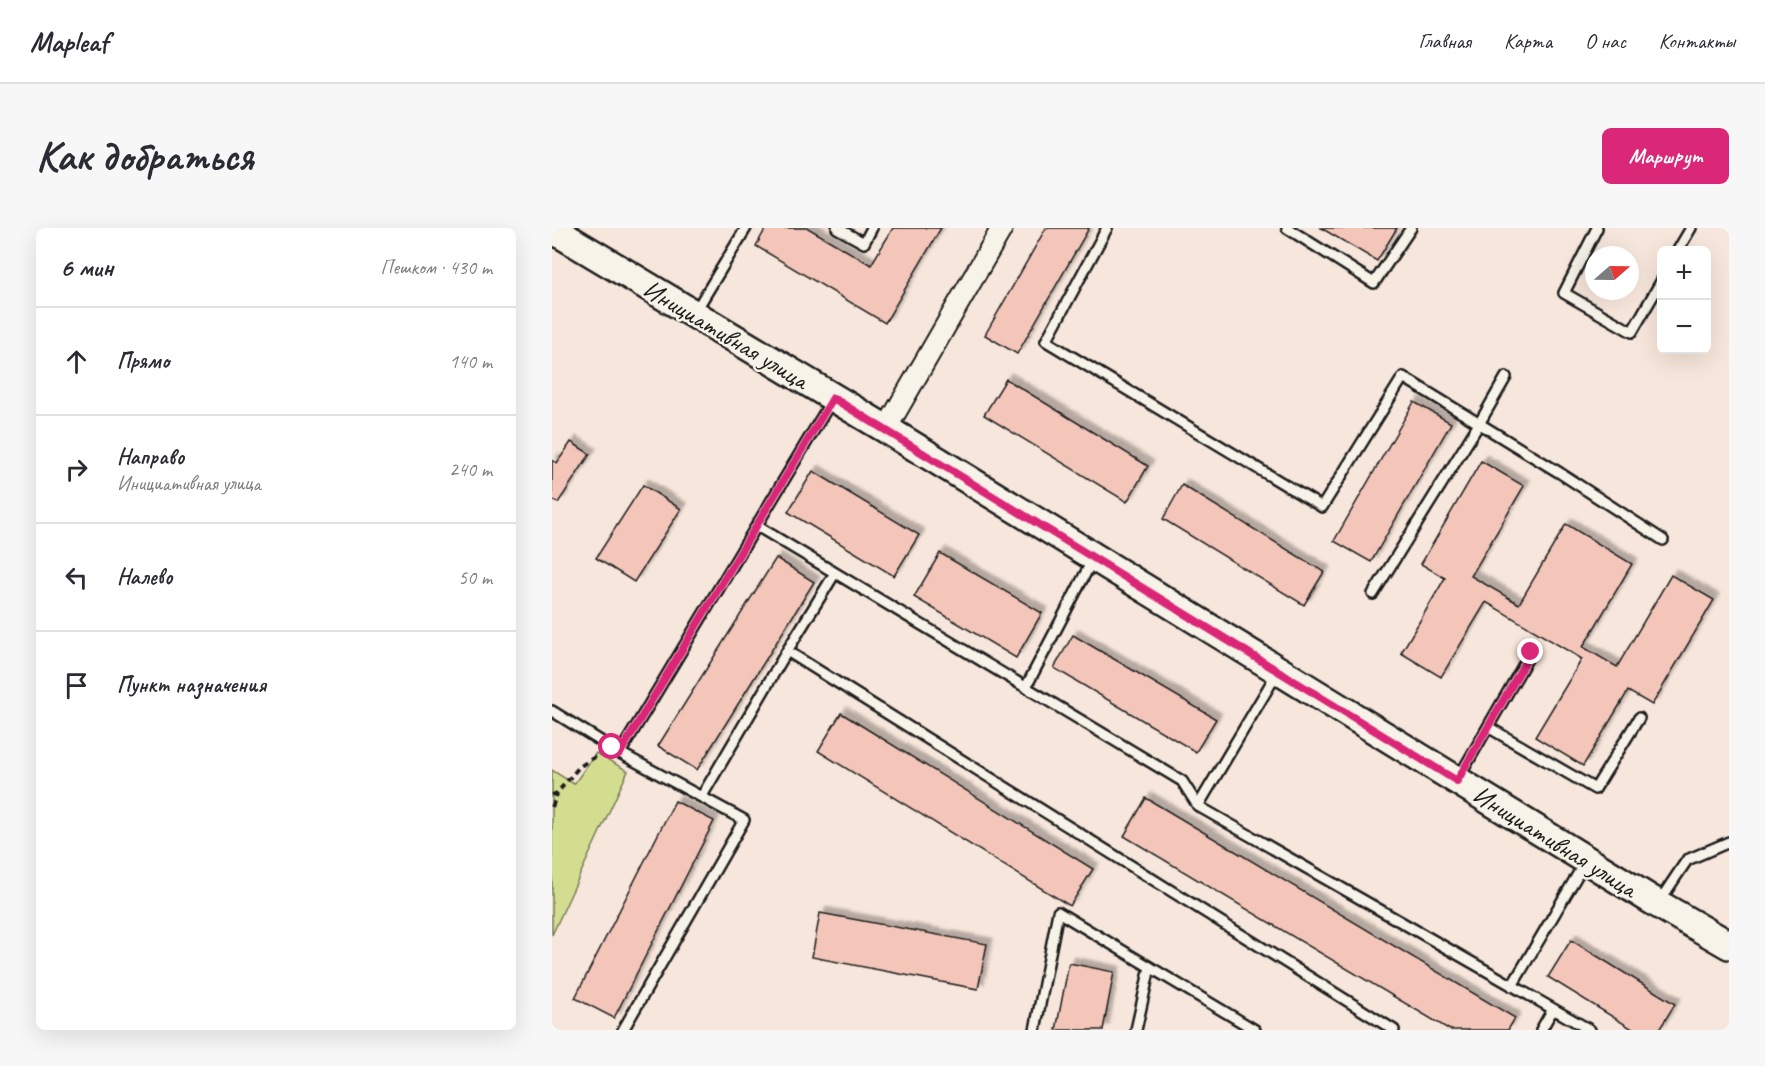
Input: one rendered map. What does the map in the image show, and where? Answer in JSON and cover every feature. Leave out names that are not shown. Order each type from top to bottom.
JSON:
[{"type":"main road","name":"Инициативная улица","points":[[557,230],[886,429],[1658,904],[1729,945]]},
{"type":"street","points":[[886,429],[1002,228]]},
{"type":"lane","points":[[694,314],[746,228]]},
{"type":"lane","points":[[837,228],[864,243],[872,228]]},
{"type":"lane","points":[[1107,228],[1046,341],[1322,507],[1403,377],[1560,473],[1663,540]]},
{"type":"lane","points":[[1287,228],[1374,283],[1411,228]]},
{"type":"lane","points":[[1597,228],[1564,293],[1632,332],[1657,289]]},
{"type":"lane","points":[[1680,246],[1691,228]]},
{"type":"lane","points":[[1373,594],[1506,377]]},
{"type":"lane","points":[[616,750],[757,526],[833,398]]},
{"type":"lane","points":[[757,526],[1182,781],[1198,806],[1590,1030]]},
{"type":"lane","points":[[1026,687],[1094,558]]},
{"type":"lane","points":[[702,796],[835,573]]},
{"type":"lane","points":[[787,651],[1394,1030]]},
{"type":"lane","points":[[1457,781],[1531,652]]},
{"type":"lane","points":[[1198,806],[1278,671]]},
{"type":"lane","points":[[552,711],[616,750],[744,819],[623,1030]]},
{"type":"lane","points":[[1488,727],[1595,789],[1639,718]]},
{"type":"lane","points":[[1658,904],[1687,860],[1729,842]]},
{"type":"lane","points":[[1512,986],[1587,860]]},
{"type":"lane","points":[[1035,1030],[1058,912],[1255,1030]]},
{"type":"lane","points":[[1136,1030],[1150,967]]},
{"type":"lane","points":[[1541,1030],[1553,1009]]},
{"type":"path","points":[[552,807],[555,794],[579,767],[616,750]]},
{"type":"green space","points":[[596,753],[628,771],[552,935],[552,770],[574,784]]},
{"type":"building","points":[[766,228],[808,228],[871,265],[893,228],[941,228],[885,323],[756,246]]},
{"type":"building","points":[[1046,228],[1089,228],[1017,354],[985,335]]},
{"type":"building","points":[[1321,228],[1397,228],[1377,261]]},
{"type":"building","points":[[1006,379],[1148,466],[1127,502],[984,415]]},
{"type":"building","points":[[1414,402],[1451,423],[1371,562],[1334,541]]},
{"type":"building","points":[[571,442],[590,454],[558,503],[552,499],[552,460],[557,463]]},
{"type":"building","points":[[1481,461],[1524,486],[1471,576],[1519,604],[1566,524],[1632,564],[1583,647],[1617,667],[1671,575],[1714,600],[1652,705],[1628,691],[1583,766],[1535,737],[1582,659],[1486,602],[1441,677],[1401,653],[1445,578],[1421,564]]},
{"type":"building","points":[[813,471],[919,535],[894,576],[788,512]]},
{"type":"building","points":[[643,485],[681,509],[634,582],[596,558]]},
{"type":"building","points":[[1182,485],[1324,572],[1304,605],[1163,519]]},
{"type":"building","points":[[940,553],[1042,613],[1016,658],[914,597]]},
{"type":"building","points":[[776,558],[814,582],[697,770],[658,746]]},
{"type":"building","points":[[1073,635],[1216,719],[1196,752],[1054,668]]},
{"type":"building","points":[[841,713],[1093,869],[1070,906],[818,751]]},
{"type":"building","points":[[1146,798],[1515,1018],[1508,1030],[1450,1030],[1124,836]]},
{"type":"building","points":[[675,801],[714,821],[614,1018],[575,998]]},
{"type":"building","points":[[820,913],[987,944],[978,989],[812,957]]},
{"type":"building","points":[[1571,940],[1675,1004],[1659,1030],[1634,1030],[1548,977]]},
{"type":"building","points":[[1069,963],[1114,972],[1103,1030],[1056,1030]]},
{"type":"route","points":[[612,747],[620,753],[833,398],[1457,781],[1531,652]]}]
